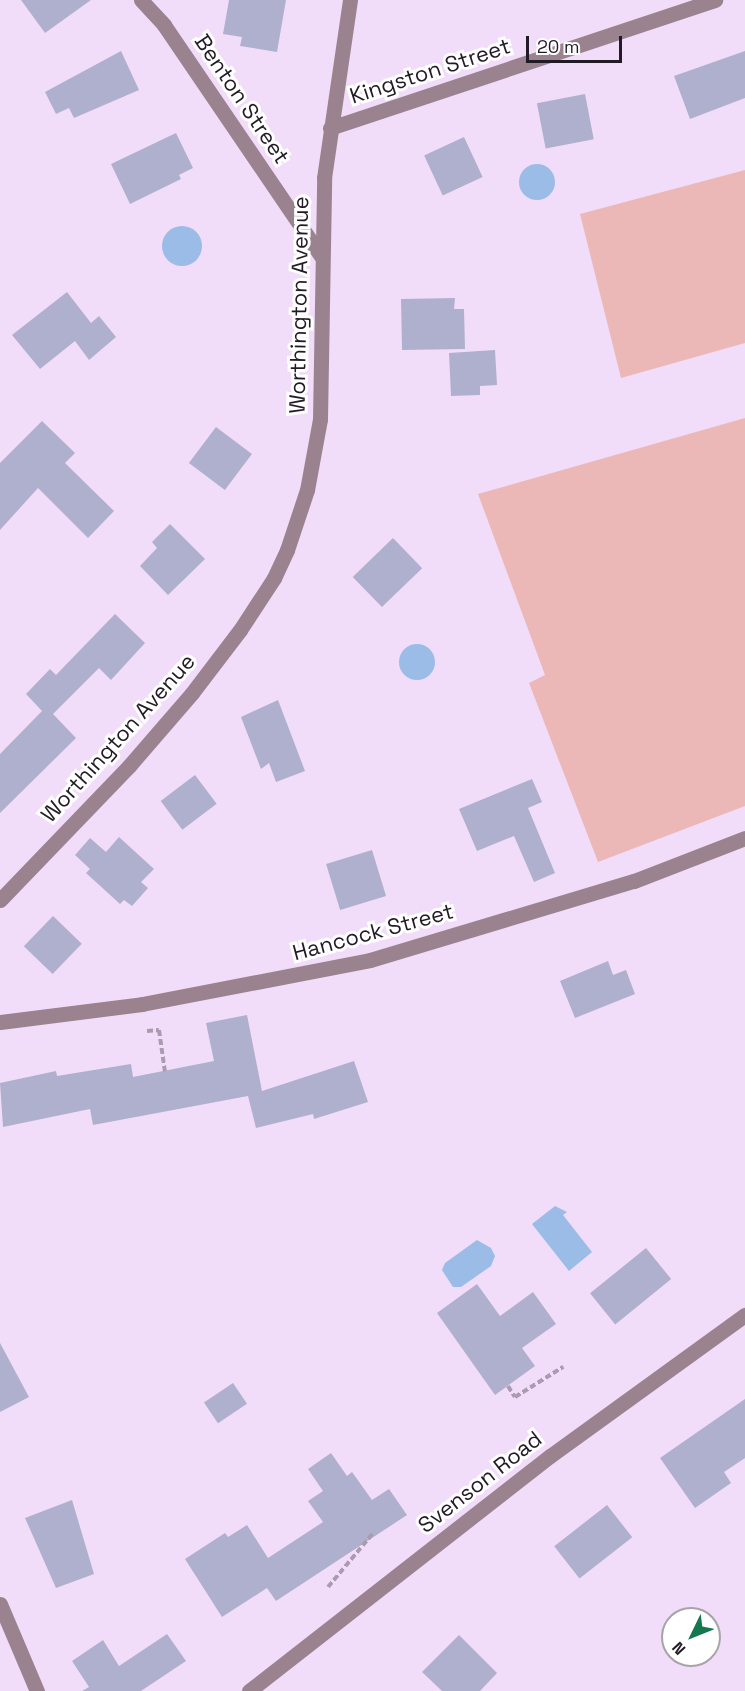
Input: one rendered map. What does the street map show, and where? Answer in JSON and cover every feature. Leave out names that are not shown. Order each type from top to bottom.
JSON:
[{"type":"street","name":"Benton Street","points":[[141,0],[164,25],[321,256]]},
{"type":"street","name":"Worthington Avenue","points":[[0,900],[129,766],[192,693],[274,578],[307,490],[320,420],[324,346],[321,256],[330,128],[350,0]]},
{"type":"street","name":"Kingston Street","points":[[330,128],[715,0]]},
{"type":"street","name":"Hancock Street","points":[[0,1022],[131,1006],[370,960],[634,881],[745,838]]},
{"type":"street","name":"Svenson Road","points":[[249,1691],[550,1456],[745,1315]]},
{"type":"street","points":[[0,1604],[37,1691]]},
{"type":"path","points":[[147,1031],[159,1030],[165,1072]]},
{"type":"path","points":[[508,1386],[515,1397],[563,1367]]},
{"type":"path","points":[[328,1587],[374,1532]]},
{"type":"shaded area","points":[[745,170],[745,343],[621,378],[580,214]]},
{"type":"shaded area","points":[[745,418],[745,806],[598,862],[529,683],[545,675],[478,494]]},
{"type":"water","points":[[537,164],[549,170],[555,182],[549,194],[537,200],[525,194],[519,182],[525,170]]},
{"type":"water","points":[[182,226],[196,232],[202,246],[196,260],[182,266],[168,260],[162,246],[168,232]]},
{"type":"water","points":[[417,644],[430,649],[435,662],[430,675],[417,680],[404,675],[399,662],[404,649]]},
{"type":"water","points":[[555,1206],[567,1212],[563,1215],[592,1252],[569,1271],[532,1224]]},
{"type":"water","points":[[477,1240],[491,1248],[495,1256],[491,1266],[461,1287],[453,1287],[442,1270],[445,1263]]},
{"type":"building","points":[[21,0],[91,0],[45,33]]},
{"type":"building","points":[[229,0],[286,0],[277,52],[240,46],[242,37],[223,34]]},
{"type":"building","points":[[121,51],[139,90],[74,118],[69,108],[56,114],[45,92]]},
{"type":"building","points":[[745,51],[745,98],[690,119],[674,76]]},
{"type":"building","points":[[585,94],[594,139],[546,149],[537,103]]},
{"type":"building","points":[[176,133],[193,168],[179,175],[181,179],[130,204],[111,164]]},
{"type":"building","points":[[464,137],[483,177],[443,195],[424,156]]},
{"type":"building","points":[[67,292],[91,323],[99,316],[116,337],[89,360],[75,341],[40,369],[12,335]]},
{"type":"building","points":[[455,298],[454,309],[464,309],[465,349],[402,350],[401,299]]},
{"type":"building","points":[[495,350],[497,385],[480,386],[480,395],[451,396],[449,353]]},
{"type":"building","points":[[42,421],[75,453],[65,463],[114,511],[88,538],[38,488],[0,530],[0,463]]},
{"type":"building","points":[[216,427],[252,454],[225,490],[189,463]]},
{"type":"building","points":[[170,524],[205,559],[168,595],[140,566],[157,548],[152,542]]},
{"type":"building","points":[[393,538],[422,568],[382,607],[353,577]]},
{"type":"building","points":[[115,614],[145,643],[111,680],[99,668],[53,714],[76,738],[0,813],[0,754],[42,711],[26,694],[50,669],[56,675]]},
{"type":"building","points":[[278,700],[305,771],[276,782],[269,763],[261,769],[241,717]]},
{"type":"building","points":[[195,775],[217,804],[182,830],[161,801]]},
{"type":"building","points":[[532,779],[542,802],[528,808],[555,873],[534,882],[514,836],[477,851],[459,809]]},
{"type":"building","points":[[119,837],[154,869],[141,882],[148,888],[132,906],[124,900],[120,904],[86,873],[90,869],[75,855],[90,838],[106,852]]},
{"type":"building","points":[[372,850],[386,896],[340,910],[326,864]]},
{"type":"building","points":[[53,916],[82,944],[53,974],[24,946]]},
{"type":"building","points":[[608,961],[613,975],[626,970],[635,994],[575,1018],[560,981]]},
{"type":"building","points":[[247,1015],[262,1091],[354,1061],[368,1102],[314,1119],[313,1114],[256,1128],[248,1096],[93,1125],[90,1109],[3,1127],[0,1083],[56,1071],[57,1076],[131,1064],[133,1077],[214,1061],[206,1023]]},
{"type":"building","points":[[646,1248],[671,1279],[615,1324],[590,1293]]},
{"type":"building","points":[[477,1284],[500,1316],[533,1292],[556,1324],[522,1348],[535,1366],[495,1395],[437,1313]]},
{"type":"building","points":[[0,1343],[29,1397],[0,1412]]},
{"type":"building","points":[[233,1383],[247,1404],[218,1423],[204,1403]]},
{"type":"building","points":[[745,1399],[745,1458],[724,1472],[731,1483],[695,1508],[660,1458]]},
{"type":"building","points":[[331,1453],[347,1476],[352,1472],[372,1500],[389,1489],[407,1515],[276,1601],[267,1588],[222,1617],[185,1559],[225,1533],[228,1537],[247,1525],[268,1558],[323,1522],[308,1501],[323,1491],[308,1469]]},
{"type":"building","points":[[72,1500],[94,1574],[56,1588],[25,1518]]},
{"type":"building","points":[[607,1505],[632,1537],[579,1579],[554,1546]]},
{"type":"building","points":[[167,1634],[186,1661],[141,1691],[82,1691],[89,1687],[72,1661],[103,1640],[119,1666]]},
{"type":"building","points":[[459,1635],[497,1673],[480,1691],[442,1691],[422,1672]]}]
